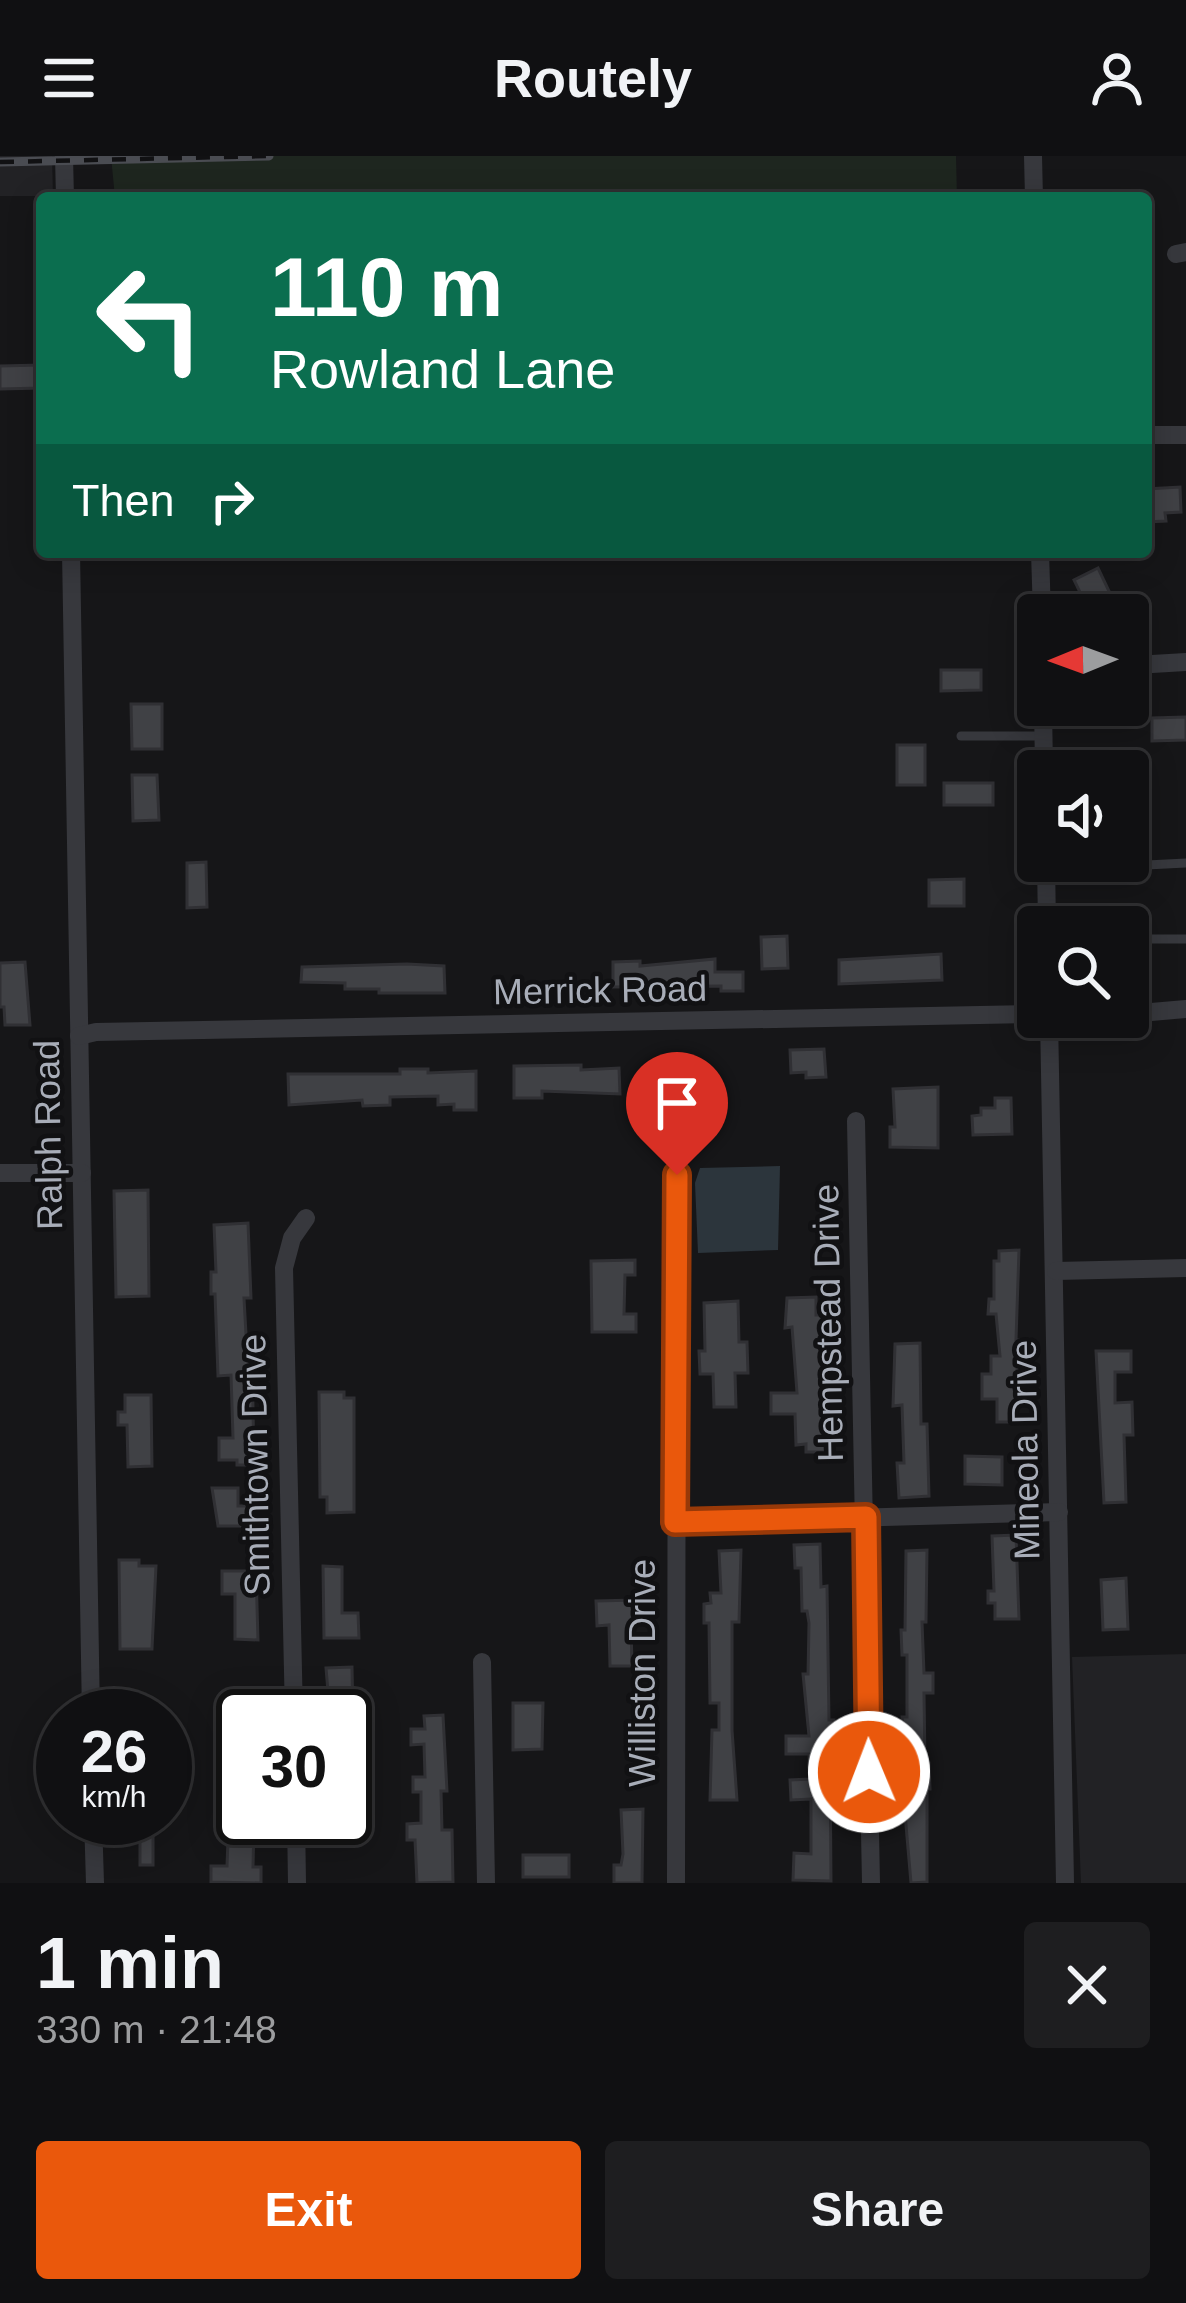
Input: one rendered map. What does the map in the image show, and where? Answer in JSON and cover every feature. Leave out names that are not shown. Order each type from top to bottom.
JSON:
[{"type":"street","points":[[64,156],[64,192]]},
{"type":"street","points":[[1033,156],[1034,192]]},
{"type":"street","points":[[1152,435],[1186,435]]},
{"type":"street","name":"Ralph Road","points":[[71,558],[91,1689]]},
{"type":"street","points":[[1040,558],[1041,594]]},
{"type":"street","points":[[1152,664],[1186,662]]},
{"type":"street","points":[[1044,726],[1044,750]]},
{"type":"street","points":[[1149,1013],[1186,1010]]},
{"type":"street","name":"Merrick Road","points":[[80,1036],[96,1032],[1017,1014]]},
{"type":"street","name":"Mineola Drive","points":[[1049,1038],[1065,1883]]},
{"type":"street","name":"Hempstead Drive","points":[[856,1121],[871,1883]]},
{"type":"street","points":[[0,1173],[82,1173]]},
{"type":"street","name":"Williston Drive","points":[[676,1883],[677,1175]]},
{"type":"street","name":"Smithtown Drive","points":[[292,1689],[284,1268],[292,1238],[306,1218]]},
{"type":"street","points":[[1056,1270],[1186,1268]]},
{"type":"street","points":[[675,1522],[1059,1513]]},
{"type":"street","points":[[482,1662],[486,1883]]},
{"type":"street","points":[[93,1845],[94,1883]]},
{"type":"street","points":[[296,1845],[297,1883]]},
{"type":"lane","points":[[961,736],[1044,736]]},
{"type":"lane","points":[[1149,864],[1186,863]]},
{"type":"lane","points":[[1149,939],[1186,939]]},
{"type":"shaded area","points":[[0,156],[52,156],[53,192],[0,196]]},
{"type":"shaded area","points":[[111,156],[956,156],[957,192],[114,192]]},
{"type":"shaded area","points":[[780,1166],[778,1250],[698,1253],[695,1183],[700,1168]]},
{"type":"shaded area","points":[[1186,1654],[1186,1883],[1081,1883],[1072,1657]]},
{"type":"building","points":[[36,365],[36,388],[0,389],[0,366]]},
{"type":"building","points":[[1180,487],[1181,512],[1165,513],[1166,521],[1152,522],[1152,489]]},
{"type":"building","points":[[1098,568],[1110,594],[1081,594],[1074,580]]},
{"type":"building","points":[[941,670],[981,670],[981,690],[941,691]]},
{"type":"building","points":[[131,704],[162,704],[162,749],[132,749]]},
{"type":"building","points":[[1186,717],[1186,740],[1152,741],[1152,718]]},
{"type":"building","points":[[897,745],[925,745],[925,785],[897,785]]},
{"type":"building","points":[[132,775],[157,775],[159,820],[133,821]]},
{"type":"building","points":[[944,783],[993,783],[993,805],[944,805]]},
{"type":"building","points":[[206,862],[207,907],[187,908],[187,863]]},
{"type":"building","points":[[964,879],[964,906],[929,906],[929,880]]},
{"type":"building","points":[[787,936],[788,968],[762,969],[761,937]]},
{"type":"building","points":[[941,954],[942,980],[839,984],[839,960]]},
{"type":"building","points":[[715,959],[715,972],[743,972],[743,991],[721,991],[721,986],[613,987],[613,962],[640,961],[640,966]]},
{"type":"building","points":[[25,962],[30,1025],[5,1025],[0,963]]},
{"type":"building","points":[[444,966],[445,993],[379,993],[379,989],[345,989],[345,983],[301,982],[302,967]]},
{"type":"building","points":[[824,1049],[826,1077],[791,1073],[790,1050]]},
{"type":"building","points":[[581,1065],[581,1070],[619,1068],[620,1094],[542,1091],[542,1098],[514,1098],[514,1066]]},
{"type":"building","points":[[400,1069],[476,1071],[476,1110],[438,1105],[438,1096],[390,1097],[390,1105],[363,1106],[362,1100],[289,1105],[288,1074],[400,1074]]},
{"type":"building","points":[[938,1087],[938,1148],[890,1147],[890,1127],[895,1127],[893,1089]]},
{"type":"building","points":[[995,1098],[1011,1098],[1012,1134],[973,1135],[972,1116],[981,1115],[981,1108],[995,1108]]},
{"type":"building","points":[[148,1190],[149,1296],[116,1297],[114,1191]]},
{"type":"building","points":[[248,1223],[251,1298],[244,1298],[247,1352],[252,1352],[254,1465],[237,1465],[237,1460],[219,1460],[219,1438],[233,1438],[231,1375],[218,1376],[211,1272],[216,1272],[214,1225]]},
{"type":"building","points":[[1019,1250],[1016,1340],[1022,1340],[1023,1365],[1017,1365],[1017,1422],[997,1422],[997,1399],[982,1399],[982,1374],[991,1374],[991,1356],[1000,1356],[996,1314],[988,1314],[989,1299],[994,1299],[994,1261],[999,1261],[999,1251]]},
{"type":"building","points":[[635,1260],[635,1275],[625,1275],[624,1314],[636,1314],[636,1332],[592,1332],[591,1261]]},
{"type":"building","points":[[816,1297],[816,1315],[824,1315],[824,1327],[820,1327],[825,1452],[806,1452],[806,1444],[796,1445],[795,1414],[771,1414],[771,1393],[797,1393],[792,1327],[785,1328],[787,1298]]},
{"type":"building","points":[[738,1301],[739,1342],[747,1342],[748,1373],[735,1373],[736,1407],[714,1407],[713,1374],[700,1374],[699,1351],[705,1351],[704,1303]]},
{"type":"building","points":[[920,1343],[921,1424],[927,1424],[929,1496],[899,1498],[897,1463],[904,1463],[902,1405],[893,1406],[895,1344]]},
{"type":"building","points":[[1096,1351],[1131,1351],[1131,1372],[1115,1372],[1115,1403],[1132,1402],[1133,1435],[1124,1435],[1126,1502],[1104,1503]]},
{"type":"building","points":[[319,1392],[344,1392],[344,1398],[354,1398],[354,1512],[327,1513],[327,1497],[320,1497]]},
{"type":"building","points":[[125,1395],[151,1395],[152,1466],[128,1467],[127,1425],[118,1425],[118,1412],[125,1412]]},
{"type":"building","points":[[965,1456],[1002,1457],[1002,1485],[965,1484]]},
{"type":"building","points":[[212,1488],[238,1488],[238,1506],[257,1506],[257,1526],[218,1526]]},
{"type":"building","points":[[1016,1535],[1019,1619],[995,1619],[995,1603],[988,1603],[988,1591],[994,1591],[992,1536]]},
{"type":"building","points":[[820,1544],[821,1587],[827,1586],[829,1720],[834,1720],[831,1881],[793,1880],[794,1853],[811,1854],[811,1799],[791,1800],[790,1780],[810,1779],[809,1754],[786,1754],[786,1736],[809,1736],[803,1674],[808,1674],[809,1623],[807,1611],[802,1611],[801,1568],[795,1568],[794,1545]]},
{"type":"building","points":[[741,1550],[739,1622],[732,1622],[737,1800],[710,1800],[712,1730],[719,1730],[719,1703],[710,1703],[709,1623],[704,1623],[704,1604],[711,1603],[710,1593],[721,1593],[719,1551]]},
{"type":"building","points":[[927,1550],[924,1673],[933,1673],[933,1693],[924,1693],[930,1789],[927,1882],[911,1883],[902,1779],[908,1779],[902,1717],[907,1717],[907,1655],[902,1655],[901,1630],[905,1630],[906,1551]]},
{"type":"building","points":[[119,1560],[156,1566],[152,1649],[120,1649]]},
{"type":"building","points":[[323,1566],[342,1567],[342,1613],[358,1613],[359,1638],[324,1638]]},
{"type":"building","points":[[222,1571],[256,1571],[258,1640],[235,1639],[235,1594],[222,1594]]},
{"type":"building","points":[[1126,1578],[1128,1629],[1103,1630],[1101,1580]]},
{"type":"building","points":[[636,1600],[632,1666],[610,1666],[609,1625],[597,1626],[596,1601]]},
{"type":"building","points":[[352,1667],[352,1689],[328,1689],[326,1668]]},
{"type":"building","points":[[513,1703],[543,1703],[542,1749],[513,1750]]},
{"type":"building","points":[[443,1715],[447,1791],[441,1791],[442,1830],[452,1830],[453,1882],[417,1883],[415,1840],[407,1840],[407,1824],[421,1823],[421,1792],[413,1792],[413,1777],[425,1777],[424,1744],[411,1745],[411,1729],[425,1729],[424,1716]]},
{"type":"building","points":[[643,1809],[642,1883],[614,1883],[614,1865],[621,1865],[623,1854],[621,1810]]},
{"type":"building","points":[[140,1845],[153,1845],[153,1865],[140,1865]]},
{"type":"building","points":[[228,1845],[254,1845],[253,1867],[261,1867],[261,1883],[211,1882],[211,1866],[227,1866]]},
{"type":"building","points":[[523,1855],[569,1855],[569,1877],[523,1877]]},
{"type":"railway","points":[[0,162],[269,156]]},
{"type":"route","points":[[677,1175],[675,1522],[866,1517],[869,1772]]}]
